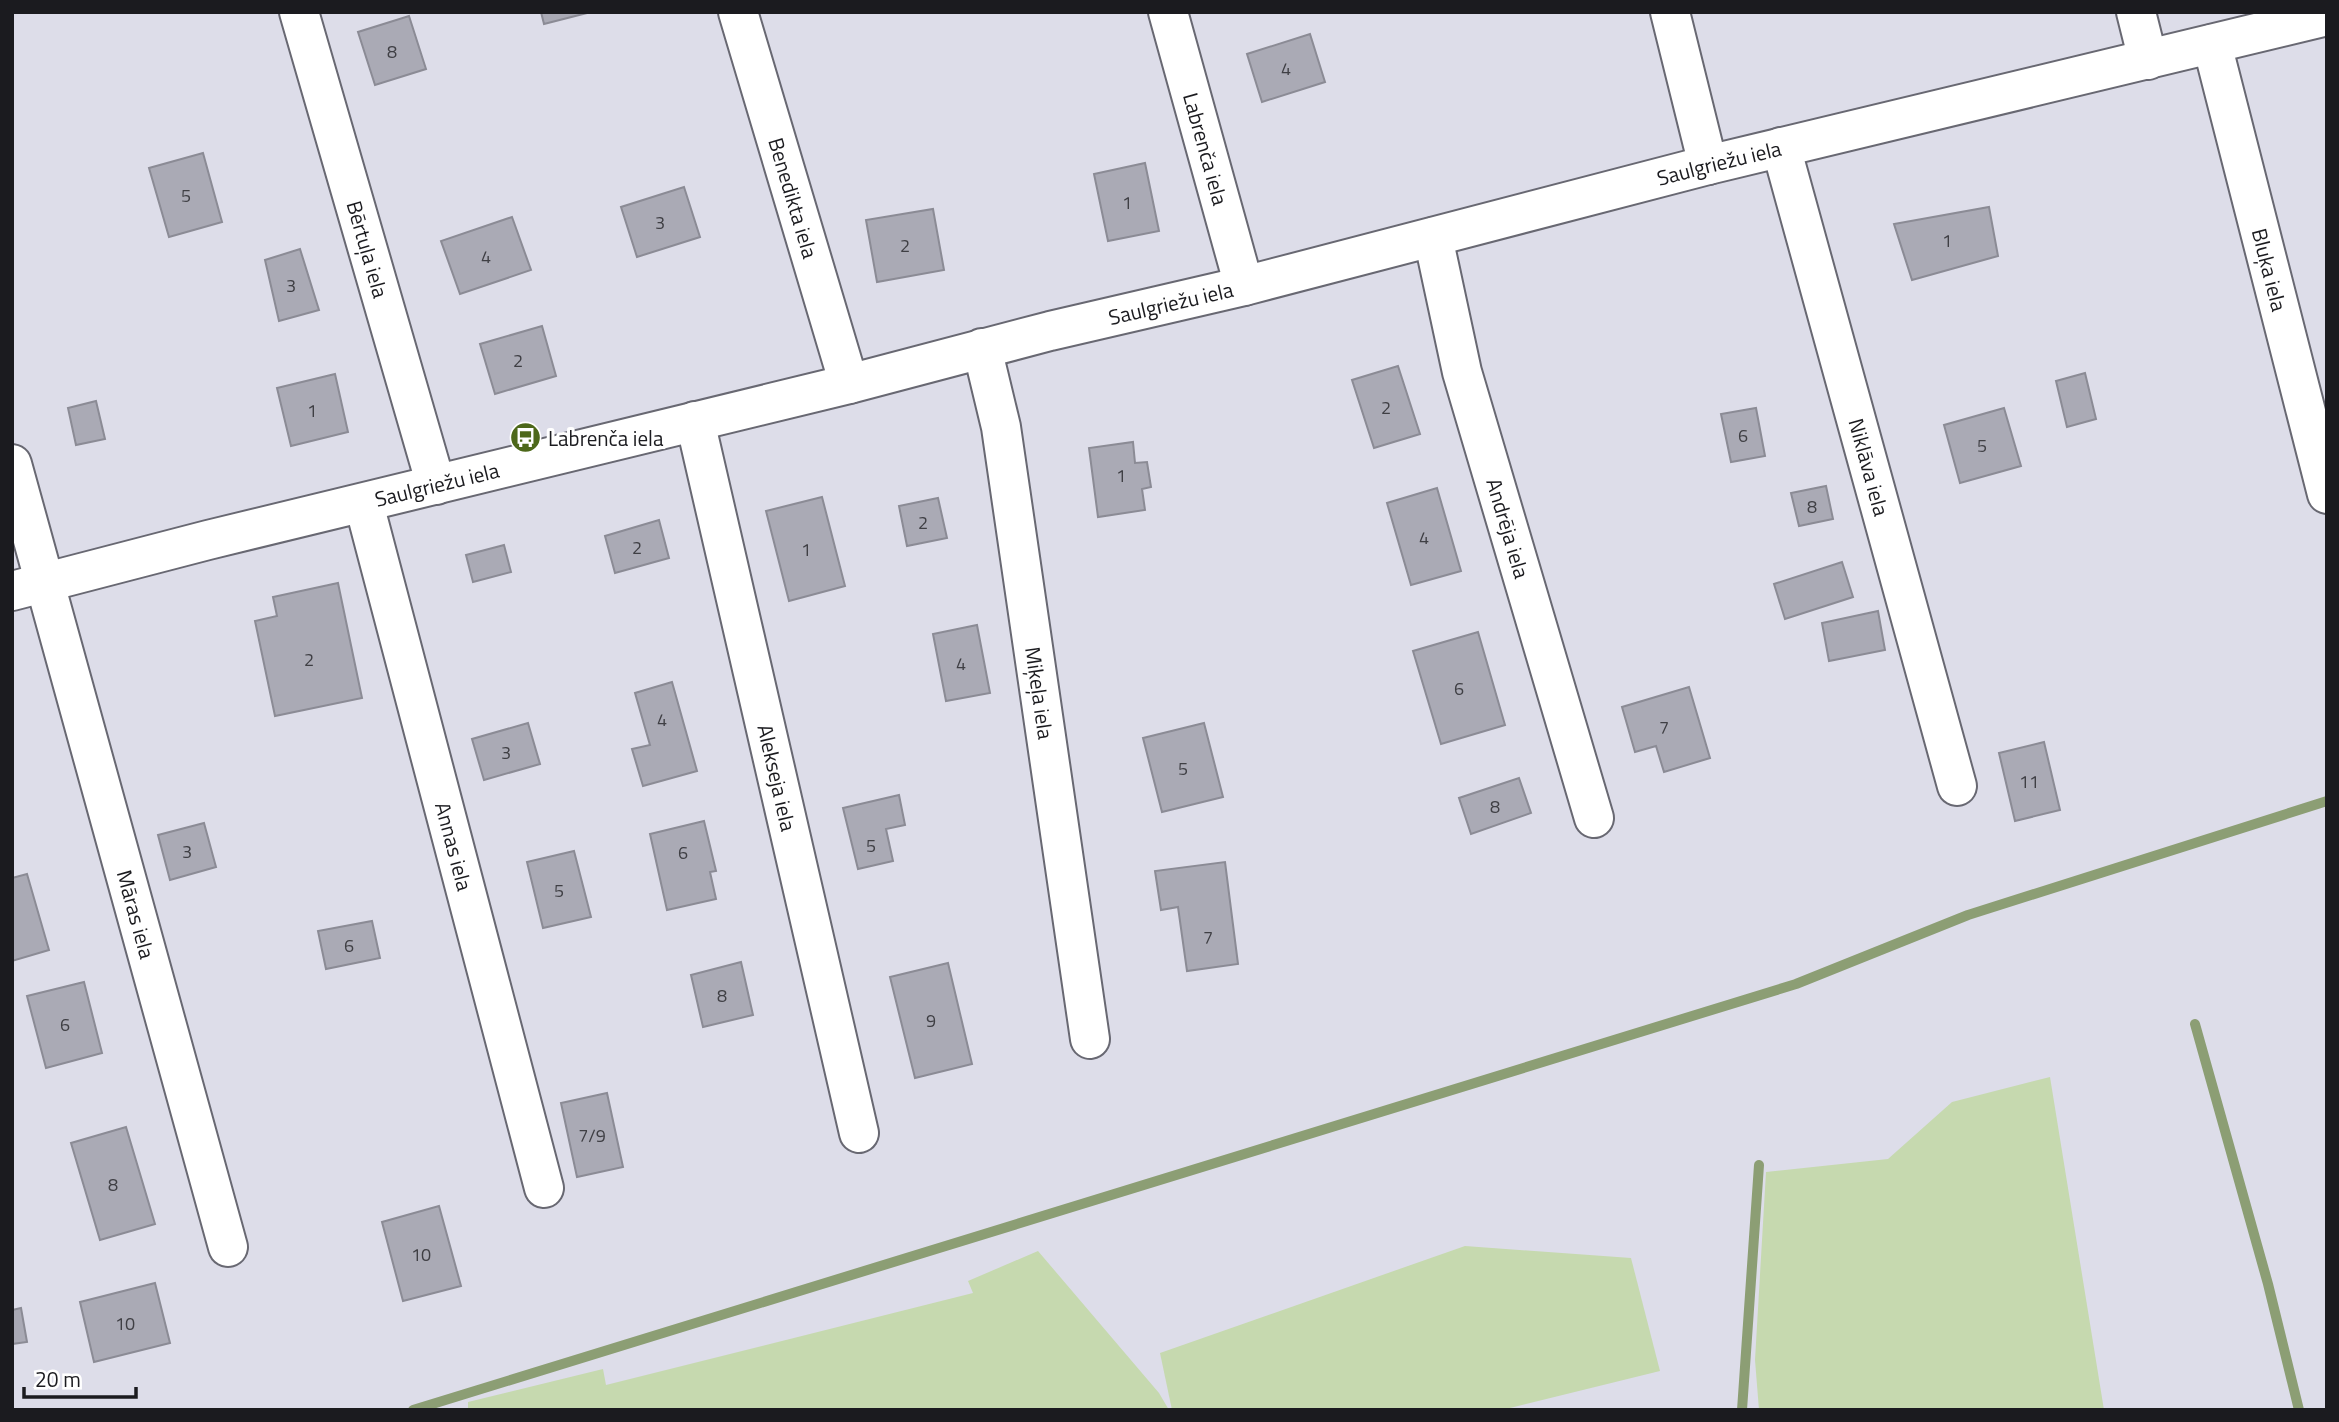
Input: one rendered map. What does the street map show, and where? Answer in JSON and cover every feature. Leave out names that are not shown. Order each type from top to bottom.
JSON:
[{"type":"street","name":"Bērtuļa iela","points":[[299,12],[436,485]]},
{"type":"street","name":"Benedikta iela","points":[[738,12],[849,384]]},
{"type":"street","name":"Labrenča iela","points":[[1168,12],[1244,286]]},
{"type":"street","points":[[1670,12],[1708,165]]},
{"type":"street","points":[[2136,12],[2148,60]]},
{"type":"street","name":"Saulgriežu iela","points":[[28,587],[208,540],[849,384],[982,348],[1244,286],[1708,165],[2327,16]]},
{"type":"street","name":"Bluķa iela","points":[[2212,44],[2327,494]]},
{"type":"street","name":"Niklāva iela","points":[[1781,147],[1957,786]]},
{"type":"street","name":"Andrēja iela","points":[[1433,237],[1462,372],[1594,818]]},
{"type":"street","name":"Miķeļa iela","points":[[982,348],[1001,426],[1090,1039]]},
{"type":"street","name":"Alekseja iela","points":[[695,421],[859,1133]]},
{"type":"street","name":"Māras iela","points":[[12,464],[28,587],[228,1247]]},
{"type":"street","name":"Annas iela","points":[[364,504],[544,1188]]},
{"type":"green space","points":[[2050,1077],[2104,1410],[1759,1410],[1755,1360],[1766,1172],[1888,1159],[1952,1102]]},
{"type":"green space","points":[[1465,1246],[1631,1258],[1660,1371],[1502,1410],[1172,1410],[1160,1353]]},
{"type":"green space","points":[[1038,1251],[1159,1393],[1169,1410],[468,1410],[468,1402],[603,1369],[606,1385],[973,1293],[968,1281]]},
{"type":"building","points":[[541,12],[591,12],[544,24]]},
{"type":"building","points":[[409,16],[426,69],[375,85],[358,32]]},
{"type":"building","points":[[1310,34],[1325,82],[1262,102],[1247,54]]},
{"type":"building","points":[[203,153],[222,222],[169,237],[149,168]]},
{"type":"building","points":[[1145,163],[1159,231],[1108,241],[1094,174]]},
{"type":"building","points":[[684,187],[700,237],[637,257],[621,207]]},
{"type":"building","points":[[1989,207],[1998,256],[1912,280],[1894,224]]},
{"type":"building","points":[[933,209],[944,270],[877,282],[866,220]]},
{"type":"building","points":[[512,217],[531,270],[460,294],[441,241]]},
{"type":"building","points":[[300,249],[319,310],[279,321],[265,260]]},
{"type":"building","points":[[542,326],[556,376],[495,394],[480,344]]},
{"type":"building","points":[[1398,366],[1420,434],[1374,448],[1352,380]]},
{"type":"building","points":[[2085,373],[2096,419],[2067,427],[2056,381]]},
{"type":"building","points":[[335,374],[348,432],[291,446],[277,388]]},
{"type":"building","points":[[96,401],[105,439],[76,445],[68,408]]},
{"type":"building","points":[[1756,408],[1765,456],[1731,462],[1721,414]]},
{"type":"building","points":[[2004,408],[2021,466],[1960,483],[1944,425]]},
{"type":"building","points":[[1133,442],[1135,463],[1147,462],[1151,487],[1142,489],[1145,510],[1098,517],[1089,448]]},
{"type":"building","points":[[1826,486],[1833,519],[1799,526],[1791,493]]},
{"type":"building","points":[[1437,488],[1461,571],[1411,585],[1387,503]]},
{"type":"building","points":[[822,497],[845,586],[789,601],[766,511]]},
{"type":"building","points":[[938,498],[947,538],[907,546],[899,506]]},
{"type":"building","points":[[659,520],[669,558],[615,573],[605,536]]},
{"type":"building","points":[[504,545],[511,572],[473,582],[466,555]]},
{"type":"building","points":[[1842,562],[1853,597],[1785,619],[1774,584]]},
{"type":"building","points":[[338,583],[362,698],[275,716],[255,621],[277,616],[273,597]]},
{"type":"building","points":[[1878,611],[1885,650],[1829,661],[1822,623]]},
{"type":"building","points":[[977,625],[990,693],[946,701],[933,634]]},
{"type":"building","points":[[1478,632],[1505,725],[1441,744],[1413,651]]},
{"type":"building","points":[[672,682],[697,771],[643,786],[632,749],[650,745],[635,693]]},
{"type":"building","points":[[1689,687],[1710,758],[1664,772],[1656,746],[1635,752],[1622,707]]},
{"type":"building","points":[[528,723],[540,764],[484,780],[472,739]]},
{"type":"building","points":[[1204,723],[1223,797],[1162,812],[1143,738]]},
{"type":"building","points":[[2044,742],[2060,810],[2015,821],[1999,753]]},
{"type":"building","points":[[1519,778],[1531,813],[1471,834],[1459,798]]},
{"type":"building","points":[[899,795],[905,825],[886,829],[893,861],[858,869],[843,808]]},
{"type":"building","points":[[704,821],[716,871],[710,872],[716,899],[667,910],[650,834]]},
{"type":"building","points":[[204,823],[216,867],[170,880],[158,835]]},
{"type":"building","points":[[574,851],[591,917],[543,928],[527,862]]},
{"type":"building","points":[[1225,862],[1238,964],[1187,971],[1178,907],[1161,910],[1155,871]]},
{"type":"building","points":[[27,874],[49,950],[12,961],[12,878]]},
{"type":"building","points":[[372,921],[380,958],[326,969],[318,931]]},
{"type":"building","points":[[741,962],[753,1015],[703,1027],[691,975]]},
{"type":"building","points":[[948,963],[972,1064],[915,1078],[890,977]]},
{"type":"building","points":[[84,982],[102,1053],[46,1068],[27,996]]},
{"type":"building","points":[[607,1093],[623,1167],[577,1177],[561,1103]]},
{"type":"building","points":[[126,1127],[155,1224],[100,1240],[71,1143]]},
{"type":"building","points":[[439,1206],[461,1286],[403,1301],[382,1222]]},
{"type":"building","points":[[155,1283],[170,1343],[94,1362],[80,1302]]},
{"type":"building","points":[[21,1308],[27,1342],[12,1344],[12,1310]]},
{"type":"waterway","points":[[413,1410],[1796,984],[1968,915],[2327,801]]},
{"type":"waterway","points":[[2195,1024],[2268,1284],[2299,1410]]},
{"type":"waterway","points":[[1742,1410],[1759,1165]]},
{"type":"place","name":"Labrenča iela","points":[[525,438]]}]
